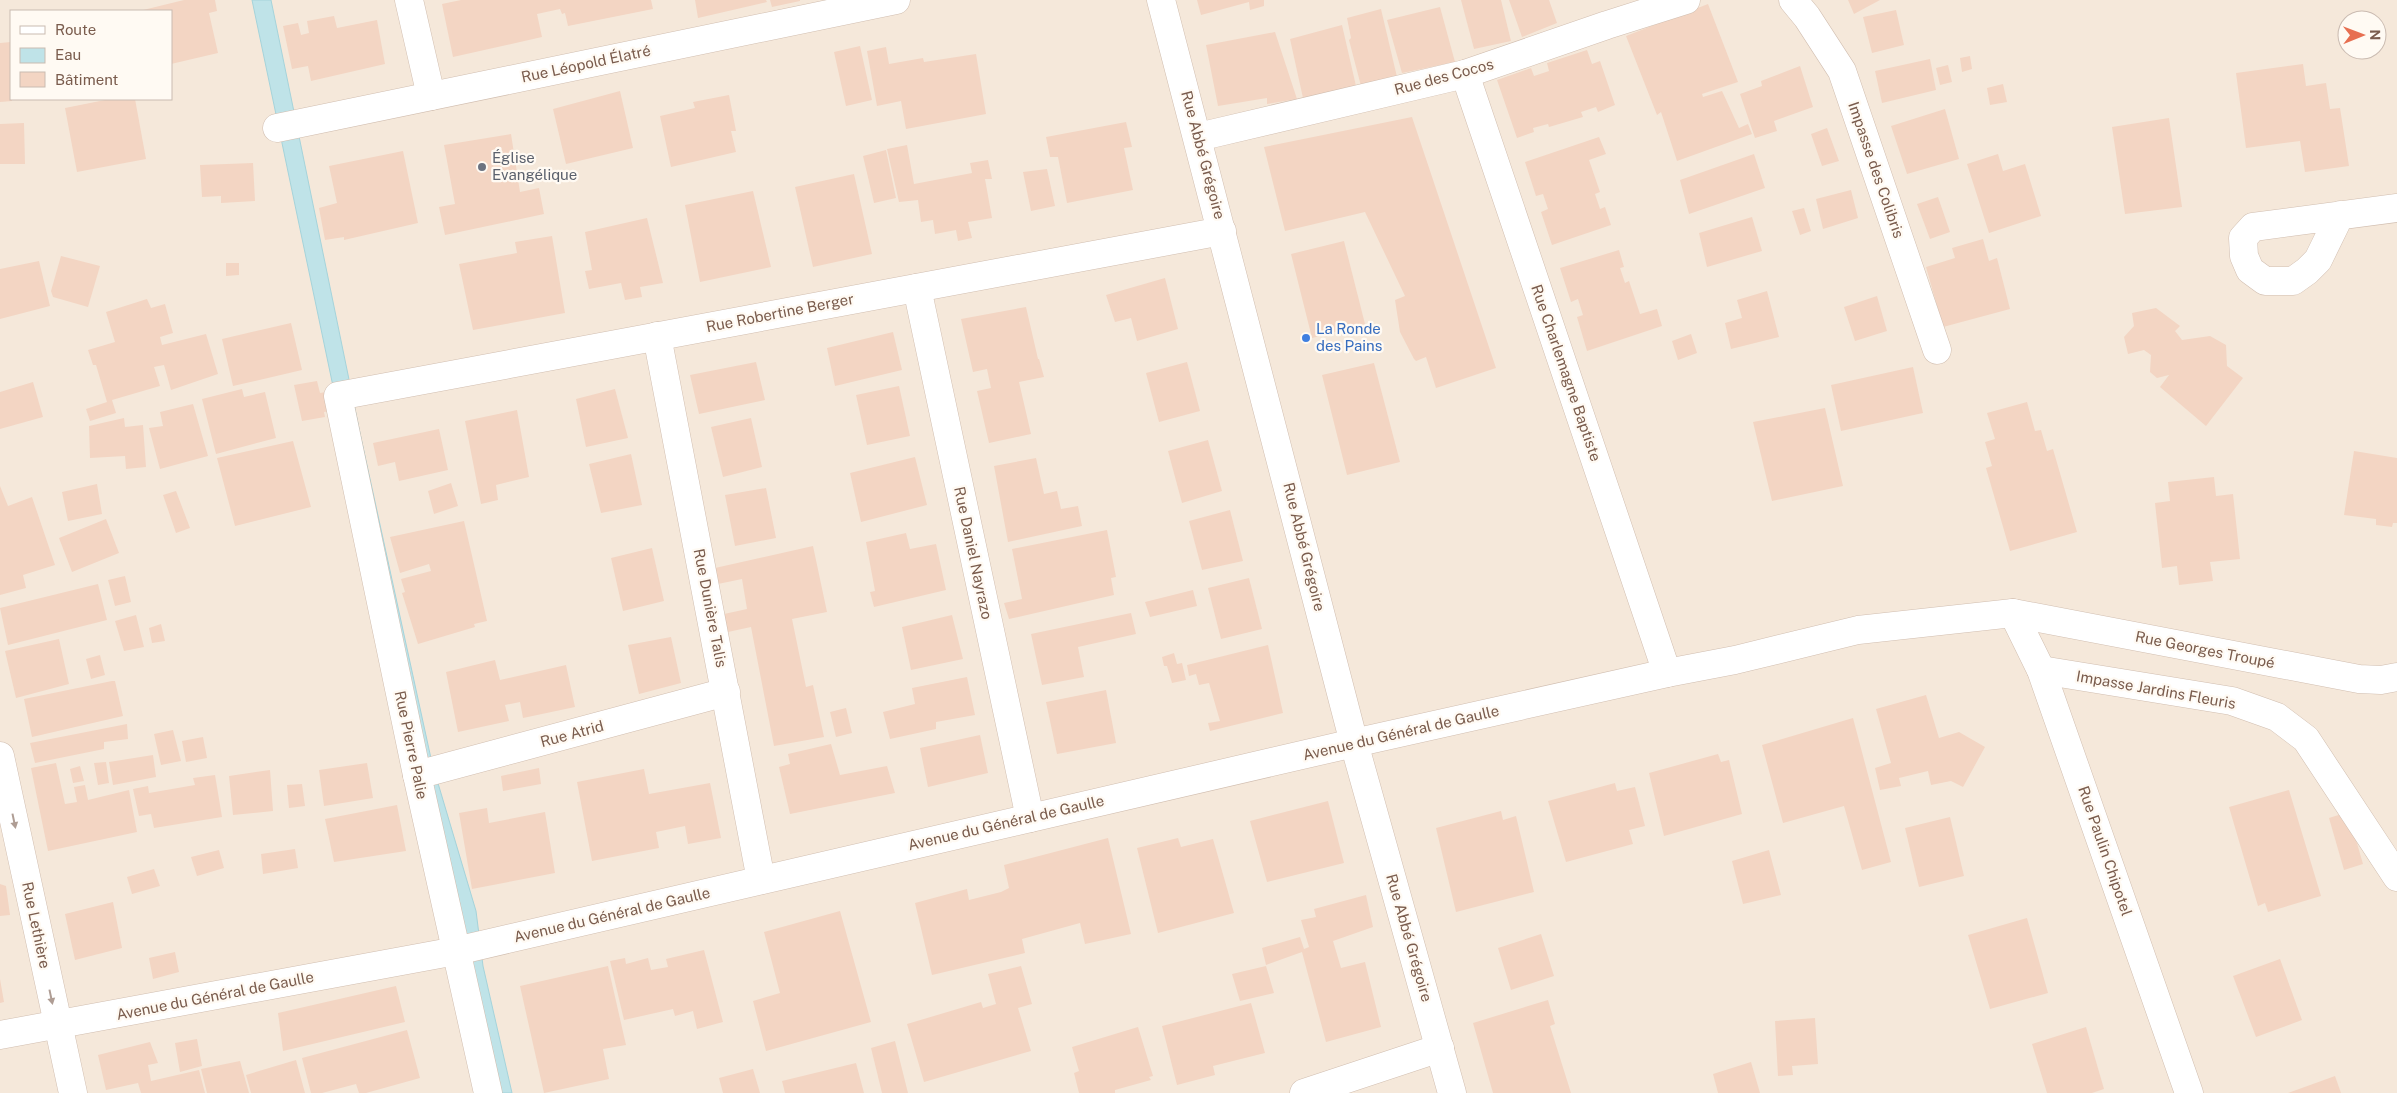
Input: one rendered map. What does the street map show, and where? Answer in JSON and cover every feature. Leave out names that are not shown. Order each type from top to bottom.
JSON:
[{"type":"street","points":[[409,0],[431,96]]},
{"type":"street","name":"Rue Léopold Élatré","points":[[277,128],[896,0]]},
{"type":"street","name":"Rue Abbé Grégoire","points":[[1162,0],[1354,743],[1452,1093]]},
{"type":"street","name":"Rue des Cocos","points":[[1198,137],[1465,74],[1686,0]]},
{"type":"street","name":"Impasse des Colibris","points":[[1793,0],[1812,23],[1842,71],[1937,350]]},
{"type":"street","name":"Rue Charlemagne Baptiste","points":[[1465,74],[1667,673]]},
{"type":"street","points":[[2340,216],[2397,208]]},
{"type":"street","name":"Rue Robertine Berger","points":[[338,396],[1222,231]]},
{"type":"street","name":"Rue Daniel Nayrazo","points":[[917,288],[1030,818]]},
{"type":"street","name":"Rue Dunière Talis","points":[[657,336],[761,880]]},
{"type":"street","name":"Rue Pierre Palie","points":[[338,396],[417,775],[488,1093]]},
{"type":"street","name":"Avenue du Général de Gaulle","points":[[0,1035],[57,1026],[456,950],[1354,743],[1667,673],[1735,660],[1858,630],[2013,613]]},
{"type":"street","name":"Rue Paulin Chipotel","points":[[2013,613],[2041,670],[2189,1093]]},
{"type":"street","name":"Rue Georges Troupé","points":[[2013,613],[2359,679],[2381,680],[2397,677]]},
{"type":"street","name":"Impasse Jardins Fleuris","points":[[2041,670],[2232,701],[2277,717],[2306,739],[2397,877]]},
{"type":"street","name":"Rue Atrid","points":[[417,775],[726,692]]},
{"type":"street","name":"Rue Lethière","points":[[0,756],[73,1093]]},
{"type":"street","points":[[1304,1093],[1440,1048]]},
{"type":"shaded area","points":[[0,0],[2397,0],[2397,1093],[0,1093]]},
{"type":"water","points":[[252,0],[271,0],[360,433],[432,763],[476,911],[483,966],[512,1093],[496,1093],[334,391]]},
{"type":"building","points":[[184,0],[215,0],[217,11],[209,13],[218,53],[172,64],[172,10],[143,10]]},
{"type":"building","points":[[461,0],[651,0],[653,9],[568,26],[565,13],[562,14],[560,9],[537,14],[542,37],[453,57],[442,4]]},
{"type":"building","points":[[695,0],[766,0],[767,2],[698,18]]},
{"type":"building","points":[[770,0],[800,0],[800,1],[772,7]]},
{"type":"building","points":[[1197,0],[1264,0],[1264,6],[1250,10],[1249,2],[1201,15]]},
{"type":"building","points":[[1461,0],[1501,0],[1511,41],[1474,49]]},
{"type":"building","points":[[1509,0],[1549,0],[1557,23],[1522,37]]},
{"type":"building","points":[[1848,0],[1880,0],[1854,14]]},
{"type":"building","points":[[1708,4],[1738,82],[1702,94],[1703,97],[1722,91],[1739,128],[1748,124],[1752,134],[1677,161],[1661,112],[1657,115],[1626,36]]},
{"type":"building","points":[[1440,7],[1455,62],[1402,73],[1387,20]]},
{"type":"building","points":[[1381,9],[1397,77],[1361,86],[1349,40],[1351,38],[1347,18]]},
{"type":"building","points":[[1896,10],[1904,45],[1872,53],[1863,17]]},
{"type":"building","points":[[334,16],[337,28],[377,20],[385,64],[311,81],[308,66],[292,69],[283,26],[298,23],[301,35],[309,33],[307,21]]},
{"type":"building","points":[[1342,25],[1356,86],[1303,98],[1290,39]]},
{"type":"building","points":[[1275,32],[1297,99],[1267,104],[1267,98],[1218,106],[1206,45]]},
{"type":"building","points":[[10,42],[10,100],[12,101],[0,102],[0,43]]},
{"type":"building","points":[[860,46],[872,100],[846,106],[834,52]]},
{"type":"building","points":[[886,47],[889,64],[923,58],[924,62],[976,54],[986,114],[906,129],[901,101],[877,106],[867,51]]},
{"type":"building","points":[[1587,50],[1592,64],[1600,61],[1615,105],[1598,112],[1596,107],[1581,112],[1583,117],[1549,127],[1548,124],[1533,128],[1534,132],[1517,138],[1497,80],[1531,68],[1534,76],[1549,71],[1547,63]]},
{"type":"building","points":[[1970,56],[1972,69],[1962,72],[1960,58]]},
{"type":"building","points":[[1930,59],[1936,90],[1882,103],[1875,71]]},
{"type":"building","points":[[2303,64],[2306,86],[2326,83],[2330,109],[2340,108],[2349,166],[2305,172],[2300,141],[2246,148],[2236,73]]},
{"type":"building","points":[[1948,65],[1952,82],[1940,85],[1936,68]]},
{"type":"building","points":[[1800,66],[1813,107],[1774,121],[1777,131],[1755,138],[1740,94],[1762,86],[1761,81]]},
{"type":"building","points":[[2003,84],[2007,102],[1990,105],[1987,88]]},
{"type":"building","points":[[620,91],[633,148],[566,164],[553,109]]},
{"type":"building","points":[[729,95],[736,131],[731,131],[736,152],[671,167],[660,116],[695,108],[693,102]]},
{"type":"building","points":[[105,100],[135,100],[146,159],[77,172],[65,108]]},
{"type":"building","points":[[1945,109],[1959,159],[1907,174],[1891,126]]},
{"type":"building","points":[[1412,117],[1496,368],[1436,388],[1426,357],[1416,361],[1400,332],[1395,300],[1405,296],[1365,212],[1285,231],[1264,147]]},
{"type":"building","points":[[2169,118],[2182,207],[2125,214],[2112,127]]},
{"type":"building","points":[[1126,122],[1132,147],[1124,148],[1133,190],[1067,203],[1058,157],[1050,157],[1046,137]]},
{"type":"building","points":[[24,123],[25,164],[0,164],[0,124]]},
{"type":"building","points":[[1827,128],[1839,161],[1822,166],[1811,134]]},
{"type":"building","name":"Église Evangélique","points":[[511,134],[520,192],[539,188],[544,214],[445,235],[439,207],[455,204],[444,145]]},
{"type":"building","points":[[1599,137],[1606,154],[1589,160],[1600,192],[1595,194],[1600,209],[1605,207],[1611,225],[1552,245],[1541,212],[1548,209],[1543,194],[1536,196],[1525,162]]},
{"type":"building","points":[[907,145],[914,184],[972,173],[970,163],[988,160],[992,179],[985,179],[992,218],[968,222],[972,238],[958,241],[956,230],[935,234],[933,220],[921,222],[918,200],[899,202],[887,149]]},
{"type":"building","points":[[886,150],[896,198],[874,203],[863,156]]},
{"type":"building","points":[[403,151],[418,223],[344,240],[344,237],[325,240],[319,208],[337,203],[329,166]]},
{"type":"building","points":[[1754,154],[1765,188],[1689,214],[1680,180]]},
{"type":"building","points":[[1998,154],[2003,171],[2025,164],[2041,216],[1989,233],[1967,164]]},
{"type":"building","points":[[253,163],[255,201],[221,203],[221,196],[202,197],[200,165]]},
{"type":"building","points":[[1047,169],[1055,206],[1031,211],[1023,172]]},
{"type":"building","points":[[854,174],[872,254],[813,267],[795,187]]},
{"type":"building","points":[[1851,190],[1858,218],[1823,229],[1816,199]]},
{"type":"building","points":[[753,191],[771,267],[700,282],[685,205]]},
{"type":"building","points":[[1938,197],[1950,232],[1930,239],[1917,204]]},
{"type":"building","points":[[1804,208],[1811,231],[1800,235],[1792,211]]},
{"type":"building","points":[[1752,217],[1762,251],[1707,267],[1699,233]]},
{"type":"building","points":[[647,218],[663,283],[640,287],[642,297],[625,300],[621,283],[589,289],[585,271],[592,270],[585,232]]},
{"type":"building","points":[[552,236],[565,313],[473,330],[459,264],[517,253],[515,242]]},
{"type":"building","points":[[1983,239],[1989,261],[1997,258],[2010,309],[1943,327],[1926,267],[1955,258],[1952,248]]},
{"type":"building","points":[[1344,241],[1365,324],[1312,338],[1291,254]]},
{"type":"building","points":[[1619,250],[1624,267],[1620,268],[1625,283],[1629,281],[1640,314],[1657,309],[1662,326],[1587,351],[1577,317],[1583,315],[1578,299],[1571,302],[1560,268]]},
{"type":"building","points":[[61,256],[100,266],[88,307],[53,297],[51,291]]},
{"type":"building","points":[[39,261],[50,306],[0,319],[0,269]]},
{"type":"building","points":[[226,263],[239,263],[239,275],[226,276]]},
{"type":"building","points":[[1165,278],[1178,329],[1137,341],[1131,318],[1115,322],[1106,295]]},
{"type":"building","points":[[1767,291],[1779,337],[1731,349],[1725,323],[1742,318],[1737,300]]},
{"type":"building","points":[[1877,296],[1887,331],[1855,341],[1844,307]]},
{"type":"building","points":[[147,299],[151,308],[165,304],[173,333],[160,337],[162,345],[206,334],[218,374],[171,390],[164,365],[154,367],[160,386],[112,400],[116,413],[90,421],[86,409],[107,402],[96,365],[93,365],[88,350],[115,342],[106,312]]},
{"type":"building","points":[[1026,307],[1044,377],[1019,382],[1031,434],[989,443],[977,391],[991,388],[987,369],[973,372],[961,319]]},
{"type":"building","points":[[2156,308],[2180,326],[2175,331],[2182,340],[2210,336],[2226,345],[2227,366],[2243,378],[2206,426],[2160,387],[2169,375],[2157,378],[2150,372],[2151,355],[2144,350],[2128,354],[2124,337],[2134,326],[2132,313]]},
{"type":"building","points":[[291,323],[302,370],[233,386],[222,339]]},
{"type":"building","points":[[893,332],[902,370],[835,386],[827,348]]},
{"type":"building","points":[[1691,334],[1697,353],[1678,360],[1672,341]]},
{"type":"building","points":[[756,362],[765,400],[699,414],[690,375]]},
{"type":"building","points":[[1187,362],[1200,411],[1159,422],[1146,373]]},
{"type":"building","points":[[1374,363],[1400,462],[1347,475],[1322,375]]},
{"type":"building","points":[[1913,367],[1923,413],[1841,431],[1831,385]]},
{"type":"building","points":[[317,381],[320,393],[332,391],[336,410],[324,412],[325,417],[302,421],[294,385]]},
{"type":"building","points":[[33,382],[43,417],[0,429],[0,392]]},
{"type":"building","points":[[899,386],[910,436],[867,445],[856,395]]},
{"type":"building","points":[[242,389],[244,397],[265,392],[276,438],[216,454],[202,399]]},
{"type":"building","points":[[615,389],[628,438],[586,447],[576,399]]},
{"type":"building","points":[[2027,402],[2035,431],[2041,430],[2047,451],[2053,449],[2077,532],[2010,551],[1986,468],[1992,466],[1985,442],[1995,439],[1987,413]]},
{"type":"building","points":[[193,404],[208,456],[160,469],[149,428],[163,426],[160,412]]},
{"type":"building","points":[[1825,408],[1843,486],[1772,501],[1753,422]]},
{"type":"building","points":[[517,410],[529,477],[496,485],[498,500],[481,504],[465,421]]},
{"type":"building","points":[[124,418],[125,427],[143,425],[146,467],[126,469],[125,456],[90,458],[89,426]]},
{"type":"building","points":[[751,418],[762,467],[723,477],[711,427]]},
{"type":"building","points":[[439,429],[448,470],[399,481],[395,462],[378,466],[373,443]]},
{"type":"building","points":[[1208,440],[1222,491],[1182,503],[1168,451]]},
{"type":"building","points":[[293,441],[311,507],[235,526],[217,458]]},
{"type":"building","points":[[2354,451],[2397,458],[2397,523],[2393,523],[2392,527],[2376,525],[2376,519],[2344,515]]},
{"type":"building","points":[[631,454],[642,505],[601,513],[589,464]]},
{"type":"building","points":[[915,457],[927,505],[861,522],[850,473]]},
{"type":"building","points":[[1036,458],[1044,494],[1057,491],[1061,509],[1078,506],[1082,526],[1008,542],[994,466]]},
{"type":"building","points":[[2214,477],[2216,496],[2233,494],[2240,559],[2210,562],[2213,581],[2179,585],[2177,566],[2162,568],[2155,503],[2170,501],[2168,482]]},
{"type":"building","points":[[451,483],[458,506],[434,514],[428,491]]},
{"type":"building","points":[[97,484],[102,514],[68,521],[62,492]]},
{"type":"building","points":[[0,486],[8,506],[32,497],[55,565],[23,575],[26,588],[0,595]]},
{"type":"building","points":[[766,488],[776,538],[735,546],[725,495]]},
{"type":"building","points":[[176,491],[190,528],[176,533],[163,495]]},
{"type":"building","points":[[1230,510],[1243,561],[1202,570],[1189,521]]},
{"type":"building","points":[[106,519],[119,553],[72,572],[59,538]]},
{"type":"building","points":[[464,521],[487,621],[474,624],[475,627],[418,644],[402,593],[405,592],[401,579],[431,571],[429,564],[400,573],[390,537]]},
{"type":"building","points":[[1107,530],[1116,577],[1111,578],[1114,595],[1009,619],[1004,603],[1022,599],[1012,549]]},
{"type":"building","points":[[906,533],[910,549],[936,544],[946,590],[874,607],[870,592],[875,591],[866,542]]},
{"type":"building","points":[[813,546],[827,612],[792,619],[806,687],[813,685],[824,737],[774,746],[751,627],[728,632],[724,614],[747,609],[742,579],[718,584],[715,568]]},
{"type":"building","points":[[652,548],[664,601],[623,611],[611,558]]},
{"type":"building","points":[[125,576],[131,602],[115,606],[108,580]]},
{"type":"building","points":[[1249,578],[1262,629],[1221,639],[1208,588]]},
{"type":"building","points":[[98,584],[107,620],[8,645],[0,608]]},
{"type":"building","points":[[1193,590],[1197,606],[1150,617],[1145,602]]},
{"type":"building","points":[[1131,613],[1136,634],[1078,647],[1084,677],[1042,685],[1031,634]]},
{"type":"building","points":[[136,615],[144,647],[124,651],[115,621]]},
{"type":"building","points":[[952,615],[963,659],[911,670],[902,627]]},
{"type":"building","points":[[161,624],[165,641],[152,643],[149,628]]},
{"type":"building","points":[[671,637],[681,683],[639,694],[628,645]]},
{"type":"building","points":[[59,639],[69,684],[16,698],[5,651]]},
{"type":"building","points":[[1268,645],[1283,713],[1210,731],[1208,723],[1220,721],[1209,683],[1199,685],[1196,674],[1189,676],[1187,665]]},
{"type":"building","points":[[1174,653],[1177,664],[1182,663],[1186,680],[1172,683],[1162,657]]},
{"type":"building","points":[[100,655],[105,675],[91,679],[86,659]]},
{"type":"building","points":[[495,660],[500,680],[566,665],[575,707],[523,718],[520,702],[505,705],[509,721],[458,732],[446,672]]},
{"type":"building","points":[[967,677],[975,715],[936,722],[936,729],[890,739],[883,712],[915,704],[912,688]]},
{"type":"building","points":[[115,681],[123,716],[32,737],[24,699]]},
{"type":"building","points":[[1106,690],[1116,743],[1057,754],[1046,702]]},
{"type":"building","points":[[1926,695],[1939,738],[1959,732],[1985,747],[1963,787],[1951,781],[1931,785],[1928,771],[1899,778],[1901,786],[1880,790],[1875,768],[1891,763],[1876,709]]},
{"type":"building","points":[[846,708],[852,733],[836,737],[830,712]]},
{"type":"building","points":[[1853,718],[1891,862],[1862,870],[1844,806],[1783,823],[1762,745]]},
{"type":"building","points":[[127,724],[128,739],[104,742],[104,749],[35,763],[30,743]]},
{"type":"building","points":[[173,730],[181,761],[161,765],[154,734]]},
{"type":"building","points":[[980,735],[988,773],[928,787],[920,748]]},
{"type":"building","points":[[203,737],[207,758],[186,762],[182,741]]},
{"type":"building","points":[[831,744],[840,775],[887,766],[895,793],[790,814],[779,767],[790,764],[788,754]]},
{"type":"building","points":[[1718,754],[1721,762],[1729,760],[1742,814],[1664,836],[1649,773]]},
{"type":"building","points":[[153,755],[156,777],[113,785],[109,762]]},
{"type":"building","points":[[106,762],[109,783],[98,785],[94,763]]},
{"type":"building","points":[[56,763],[65,804],[77,802],[74,787],[85,785],[88,800],[129,790],[137,832],[48,851],[31,768]]},
{"type":"building","points":[[367,763],[373,798],[324,806],[319,770]]},
{"type":"building","points":[[80,766],[84,781],[73,783],[70,769]]},
{"type":"building","points":[[539,768],[541,784],[503,791],[501,776]]},
{"type":"building","points":[[644,769],[649,794],[710,783],[721,838],[688,844],[685,826],[656,832],[659,848],[592,861],[577,782]]},
{"type":"building","points":[[270,770],[273,811],[233,815],[229,776]]},
{"type":"building","points":[[215,775],[222,817],[154,828],[151,814],[139,816],[133,789],[148,786],[149,793],[195,785],[193,778]]},
{"type":"building","points":[[1615,783],[1617,791],[1635,787],[1645,826],[1629,830],[1633,844],[1566,862],[1548,801]]},
{"type":"building","points":[[302,784],[305,806],[289,808],[287,785]]},
{"type":"building","points":[[2289,790],[2321,896],[2268,912],[2265,903],[2258,906],[2229,807]]},
{"type":"building","points":[[1328,801],[1344,863],[1267,882],[1250,821]]},
{"type":"building","points":[[397,805],[406,851],[334,862],[325,819]]},
{"type":"building","points":[[487,808],[489,823],[545,812],[555,873],[472,889],[459,813]]},
{"type":"building","points":[[1501,811],[1503,820],[1516,816],[1534,892],[1456,912],[1436,828]]},
{"type":"building","points":[[2348,812],[2363,864],[2344,870],[2329,818]]},
{"type":"building","points":[[1950,817],[1964,876],[1919,887],[1905,828]]},
{"type":"building","points":[[1108,838],[1131,934],[1085,944],[1080,923],[1022,939],[1025,953],[932,975],[915,903],[967,889],[969,900],[1001,892],[1009,888],[1004,865]]},
{"type":"building","points":[[1178,838],[1181,847],[1213,839],[1234,913],[1158,933],[1137,848]]},
{"type":"building","points":[[295,849],[298,868],[263,874],[261,854]]},
{"type":"building","points":[[219,850],[224,868],[197,876],[191,857]]},
{"type":"building","points":[[1769,850],[1781,895],[1743,904],[1732,861]]},
{"type":"building","points":[[154,869],[160,886],[132,894],[127,877]]},
{"type":"building","points":[[0,884],[6,886],[10,915],[0,916]]},
{"type":"building","points":[[1366,895],[1373,927],[1333,941],[1341,968],[1365,962],[1381,1027],[1326,1042],[1302,952],[1266,965],[1262,948],[1300,937],[1304,949],[1309,947],[1301,920],[1316,917],[1314,909]]},
{"type":"building","points":[[113,902],[122,948],[75,960],[65,914]]},
{"type":"building","points":[[840,911],[871,1022],[766,1051],[753,1001],[780,993],[764,932]]},
{"type":"building","points":[[2027,918],[2048,993],[1990,1009],[1968,935]]},
{"type":"building","points":[[1541,934],[1554,976],[1511,990],[1498,948]]},
{"type":"building","points":[[704,950],[723,1022],[697,1029],[693,1011],[675,1016],[673,1009],[624,1020],[610,961],[625,958],[626,964],[648,958],[651,970],[668,967],[666,959]]},
{"type":"building","points":[[175,952],[179,972],[153,979],[149,958]]},
{"type":"building","points":[[2280,959],[2302,1020],[2256,1037],[2233,976]]},
{"type":"building","points":[[608,966],[626,1045],[603,1049],[609,1079],[544,1093],[520,986]]},
{"type":"building","points":[[1021,966],[1032,1004],[1018,1008],[1031,1051],[924,1082],[907,1024],[981,1002],[983,1008],[996,1004],[988,974]]},
{"type":"building","points":[[1266,966],[1274,993],[1240,1001],[1232,974]]},
{"type":"building","points":[[0,979],[4,1002],[0,1003]]},
{"type":"building","points":[[396,986],[405,1022],[283,1051],[278,1013]]},
{"type":"building","points":[[1548,1000],[1555,1024],[1550,1026],[1571,1093],[1493,1093],[1473,1023]]},
{"type":"building","points":[[1251,1003],[1265,1053],[1213,1066],[1215,1075],[1177,1085],[1162,1026]]},
{"type":"building","points":[[1815,1018],[1818,1064],[1792,1066],[1793,1075],[1778,1076],[1775,1021]]},
{"type":"building","points":[[1138,1027],[1153,1076],[1149,1077],[1151,1080],[1115,1090],[1115,1093],[1079,1093],[1074,1073],[1079,1071],[1072,1047]]},
{"type":"building","points":[[2086,1027],[2104,1089],[2092,1093],[2047,1093],[2032,1044]]},
{"type":"building","points":[[407,1030],[420,1078],[366,1093],[359,1093],[356,1084],[322,1093],[311,1093],[302,1058]]},
{"type":"building","points":[[197,1039],[202,1066],[180,1072],[175,1043]]},
{"type":"building","points":[[895,1041],[908,1093],[882,1093],[871,1048]]},
{"type":"building","points":[[150,1042],[158,1063],[148,1065],[151,1081],[199,1070],[205,1093],[141,1093],[138,1083],[106,1090],[98,1055]]},
{"type":"building","points":[[296,1060],[305,1093],[251,1093],[246,1075]]},
{"type":"building","points":[[240,1061],[249,1093],[207,1093],[201,1069]]},
{"type":"building","points":[[1751,1062],[1760,1093],[1718,1093],[1713,1074]]},
{"type":"building","points":[[856,1063],[864,1093],[785,1093],[782,1081]]},
{"type":"building","points":[[753,1069],[760,1093],[723,1093],[719,1078]]},
{"type":"building","points":[[2335,1076],[2341,1093],[2288,1093]]},
{"type":"place","name":"Église Evangélique","points":[[482,167]]},
{"type":"place","name":"La Ronde des Pains","points":[[1306,338]]}]
